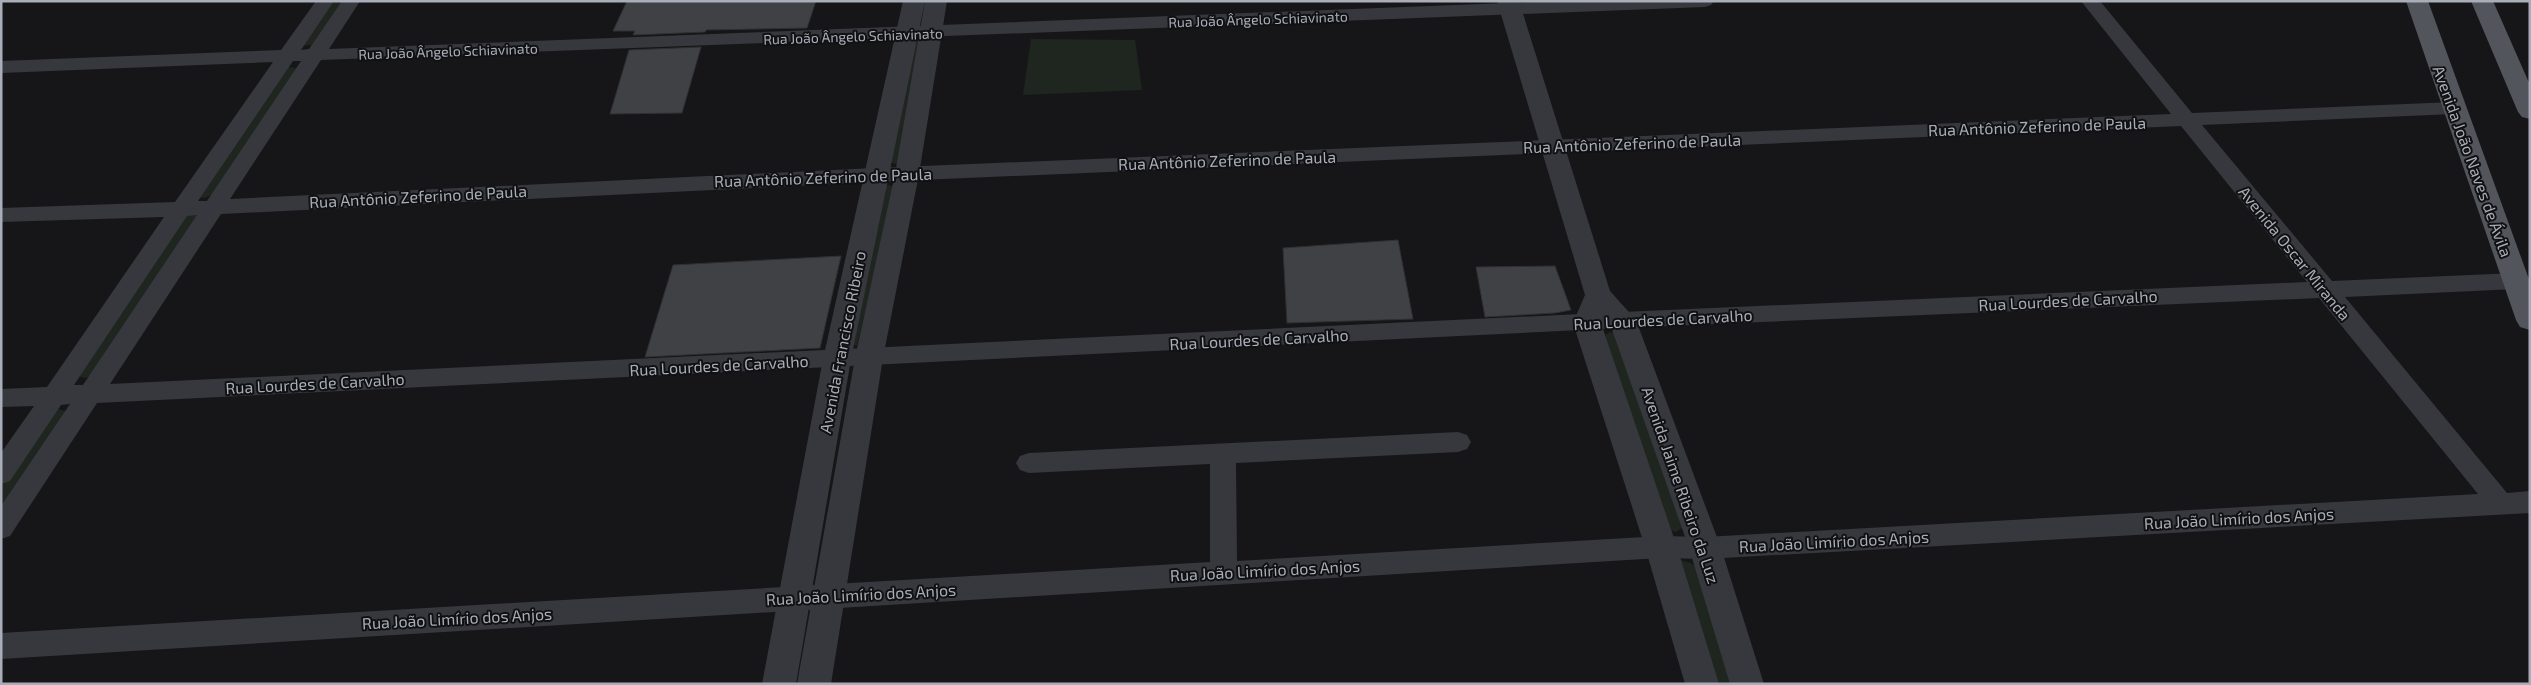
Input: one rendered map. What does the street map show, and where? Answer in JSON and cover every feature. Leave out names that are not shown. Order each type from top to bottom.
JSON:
[{"type":"main road","name":"Avenida João Naves de Ávila","points":[[2417,1],[2530,320]]},
{"type":"main road","points":[[2482,1],[2530,112]]},
{"type":"street","points":[[1,474],[57,395],[180,209],[325,1]]},
{"type":"street","points":[[1,528],[350,1]]},
{"type":"street","name":"Avenida Francisco Ribeiro","points":[[814,684],[869,358],[906,174],[919,33],[914,1]]},
{"type":"street","name":"Avenida Francisco Ribeiro","points":[[779,684],[837,359],[875,175],[919,33],[936,1]]},
{"type":"street","name":"Rua João Ângelo Schiavinato","points":[[1,67],[314,57],[919,33],[1510,5],[1705,1]]},
{"type":"street","name":"Avenida Oscar Miranda","points":[[2090,1],[2501,504]]},
{"type":"street","name":"Avenida Jaime Ribeiro da Luz","points":[[1510,5],[1598,295],[1622,320],[1705,548],[1747,684]]},
{"type":"street","name":"Rua Antônio Zeferino de Paula","points":[[1,216],[875,175],[2454,108]]},
{"type":"street","name":"Rua Lourdes de Carvalho","points":[[1,398],[869,358],[1622,320],[2516,281]]},
{"type":"street","points":[[1598,295],[1587,323],[1661,546],[1702,684]]},
{"type":"street","points":[[1029,463],[1458,442]]},
{"type":"street","points":[[1223,454],[1224,573]]},
{"type":"street","name":"Rua João Limírio dos Anjos","points":[[1,646],[1661,546],[1705,548],[2530,502]]},
{"type":"shaded area","points":[[328,1],[344,1],[312,45],[300,46]]},
{"type":"shaded area","points":[[914,38],[919,40],[901,161],[896,164],[889,162]]},
{"type":"shaded area","points":[[1031,39],[1135,40],[1142,90],[1023,95]]},
{"type":"shaded area","points":[[296,68],[297,71],[212,195],[204,198],[198,197],[284,69]]},
{"type":"shaded area","points":[[889,185],[894,187],[857,346],[851,344],[881,188]]},
{"type":"shaded area","points":[[200,213],[93,375],[85,378],[78,376],[186,214]]},
{"type":"shaded area","points":[[1610,332],[1618,334],[1683,522],[1682,528],[1676,532],[1666,529],[1605,335]]},
{"type":"shaded area","points":[[58,409],[65,411],[66,416],[1,513],[1,478]]},
{"type":"shaded area","points":[[1681,560],[1691,563],[1697,568],[1735,684],[1709,684],[1675,564]]},
{"type":"building","points":[[627,1],[816,1],[807,28],[706,30],[705,32],[633,35],[635,31],[613,31]]},
{"type":"building","points":[[701,47],[682,113],[610,114],[629,50]]},
{"type":"building","points":[[1398,240],[1413,319],[1287,323],[1283,248]]},
{"type":"building","points":[[841,256],[820,348],[645,357],[673,265]]},
{"type":"building","points":[[1555,266],[1571,310],[1555,313],[1485,317],[1476,267]]}]
